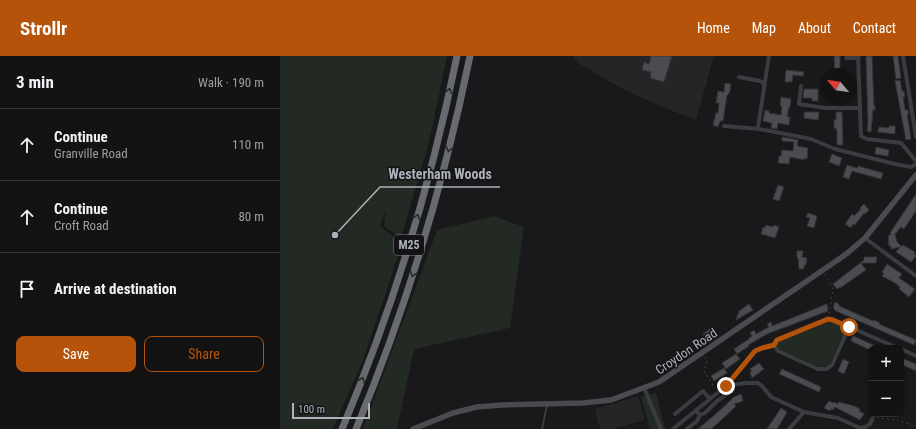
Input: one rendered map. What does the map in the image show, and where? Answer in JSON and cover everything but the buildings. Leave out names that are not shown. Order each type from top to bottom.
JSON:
[{"type":"highway","name":"M25","points":[[342,429],[373,350],[405,258],[436,146],[457,56]]},
{"type":"highway","name":"M25","points":[[356,429],[390,343],[418,258],[448,153],[470,56]]},
{"type":"main road","name":"Croydon Road","points":[[413,429],[453,413],[477,407],[583,403],[611,400],[659,382],[703,354],[845,255],[865,238],[916,175]]},
{"type":"street","points":[[759,129],[758,127],[769,56]]},
{"type":"street","points":[[904,56],[916,137]]},
{"type":"street","points":[[846,58],[858,57],[861,136],[864,138],[901,143],[914,159]]},
{"type":"street","points":[[739,77],[760,81],[764,84],[764,86]]},
{"type":"street","points":[[802,86],[799,104],[825,108],[860,108]]},
{"type":"street","points":[[724,126],[759,129],[811,139],[835,149],[895,164],[911,167],[916,164]]},
{"type":"street","points":[[914,159],[916,152]]},
{"type":"street","points":[[865,238],[916,276]]},
{"type":"street","points":[[673,429],[726,386],[755,351],[774,345],[777,340],[828,319],[891,345]]},
{"type":"street","points":[[774,345],[778,351],[818,369],[826,369],[832,365],[849,327]]},
{"type":"street","points":[[904,351],[916,356]]},
{"type":"street","points":[[726,386],[758,383],[771,397],[804,412],[838,418],[860,429],[870,424],[873,418]]},
{"type":"street","points":[[644,388],[661,429]]},
{"type":"street","points":[[687,429],[716,401],[734,390]]},
{"type":"street","points":[[675,414],[703,391],[710,399]]},
{"type":"street","points":[[696,411],[700,415]]},
{"type":"street","points":[[789,429],[804,412]]},
{"type":"lane","points":[[542,429],[547,404]]},
{"type":"path","points":[[823,270],[833,289],[828,319]]},
{"type":"path","points":[[703,354],[707,360],[704,371],[718,392]]},
{"type":"path","points":[[873,418],[898,420],[916,427]]},
{"type":"shaded area","points":[[280,56],[447,56],[429,142],[401,238],[384,226],[386,210],[380,226],[402,244],[363,360],[333,429],[280,429]]},
{"type":"shaded area","points":[[573,56],[714,56],[696,120],[660,106],[619,87],[578,63]]},
{"type":"shaded area","points":[[494,216],[524,227],[510,328],[414,349],[397,429],[363,429],[437,230]]},
{"type":"shaded area","points":[[827,322],[840,326],[843,335],[830,363],[826,366],[819,367],[779,349],[777,346],[782,340]]},
{"type":"shaded area","points":[[656,393],[665,429],[650,429],[641,397]]},
{"type":"shaded area","points":[[638,396],[645,420],[613,429],[600,429],[595,409]]},
{"type":"place","name":"Westerham Woods","points":[[335,235]]},
{"type":"route","points":[[726,386],[755,351],[774,345],[777,340],[828,319],[840,322],[849,327]]}]
